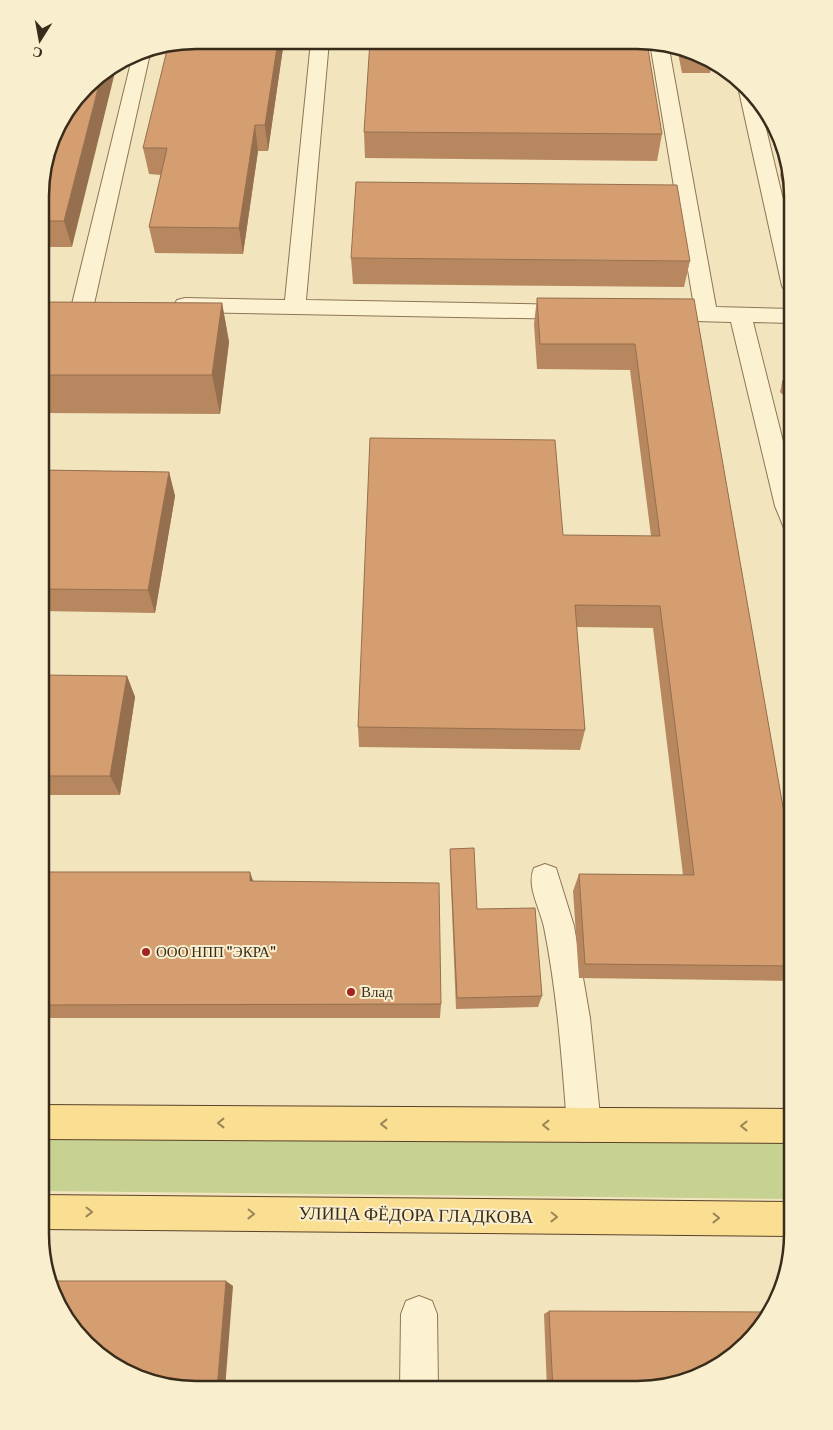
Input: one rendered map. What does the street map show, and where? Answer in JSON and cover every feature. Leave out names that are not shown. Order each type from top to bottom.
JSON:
[{"type":"main road","points":[[49,1129],[584,1125],[784,1126]]},
{"type":"main road","name":"УЛИЦА ФЁДОРА ГЛАДКОВА","points":[[49,1212],[784,1219]]},
{"type":"lane","points":[[295,307],[319,49]]},
{"type":"lane","points":[[660,51],[706,314]]},
{"type":"lane","points":[[84,304],[141,60]]},
{"type":"lane","points":[[751,103],[784,247]]},
{"type":"lane","points":[[160,305],[589,312]]},
{"type":"lane","points":[[638,313],[784,316]]},
{"type":"lane","points":[[740,315],[784,494]]},
{"type":"lane","points":[[545,878],[559,926],[564,953],[574,1018],[584,1125]]},
{"type":"lane","points":[[419,1314],[419,1381]]},
{"type":"green space","points":[[49,1134],[784,1136],[784,1199],[49,1191]]},
{"type":"building","points":[[186,49],[277,49],[265,125],[255,125],[239,228],[149,227],[167,148],[143,148],[166,52]]},
{"type":"building","points":[[369,49],[637,49],[648,50],[662,134],[364,132]]},
{"type":"building","points":[[99,85],[64,221],[49,221],[50,177],[54,158],[68,122],[79,106]]},
{"type":"building","points":[[356,182],[677,185],[690,261],[351,258]]},
{"type":"building","points":[[537,298],[694,299],[784,813],[784,966],[585,964],[579,874],[694,875],[660,606],[575,605],[585,730],[358,727],[370,438],[555,440],[563,535],[660,536],[635,344],[540,344]]},
{"type":"building","points":[[49,302],[222,303],[212,375],[49,375]]},
{"type":"building","points":[[49,470],[169,472],[148,590],[49,589]]},
{"type":"building","points":[[49,675],[127,676],[110,776],[49,776]]},
{"type":"building","points":[[474,848],[477,909],[535,908],[542,996],[457,998],[450,849]]},
{"type":"building","points":[[49,872],[250,872],[250,881],[439,883],[441,1004],[49,1005]]},
{"type":"building","points":[[57,1281],[226,1281],[218,1381],[196,1381],[158,1376],[122,1362],[99,1345],[85,1331],[64,1299]]},
{"type":"building","points":[[549,1311],[761,1312],[754,1324],[734,1345],[702,1366],[684,1373],[647,1381],[553,1381]]},
{"type":"place","name":"ООО НПП \"ЭКРА\"","points":[[146,952]]},
{"type":"place","name":"Влад","points":[[351,992]]}]
